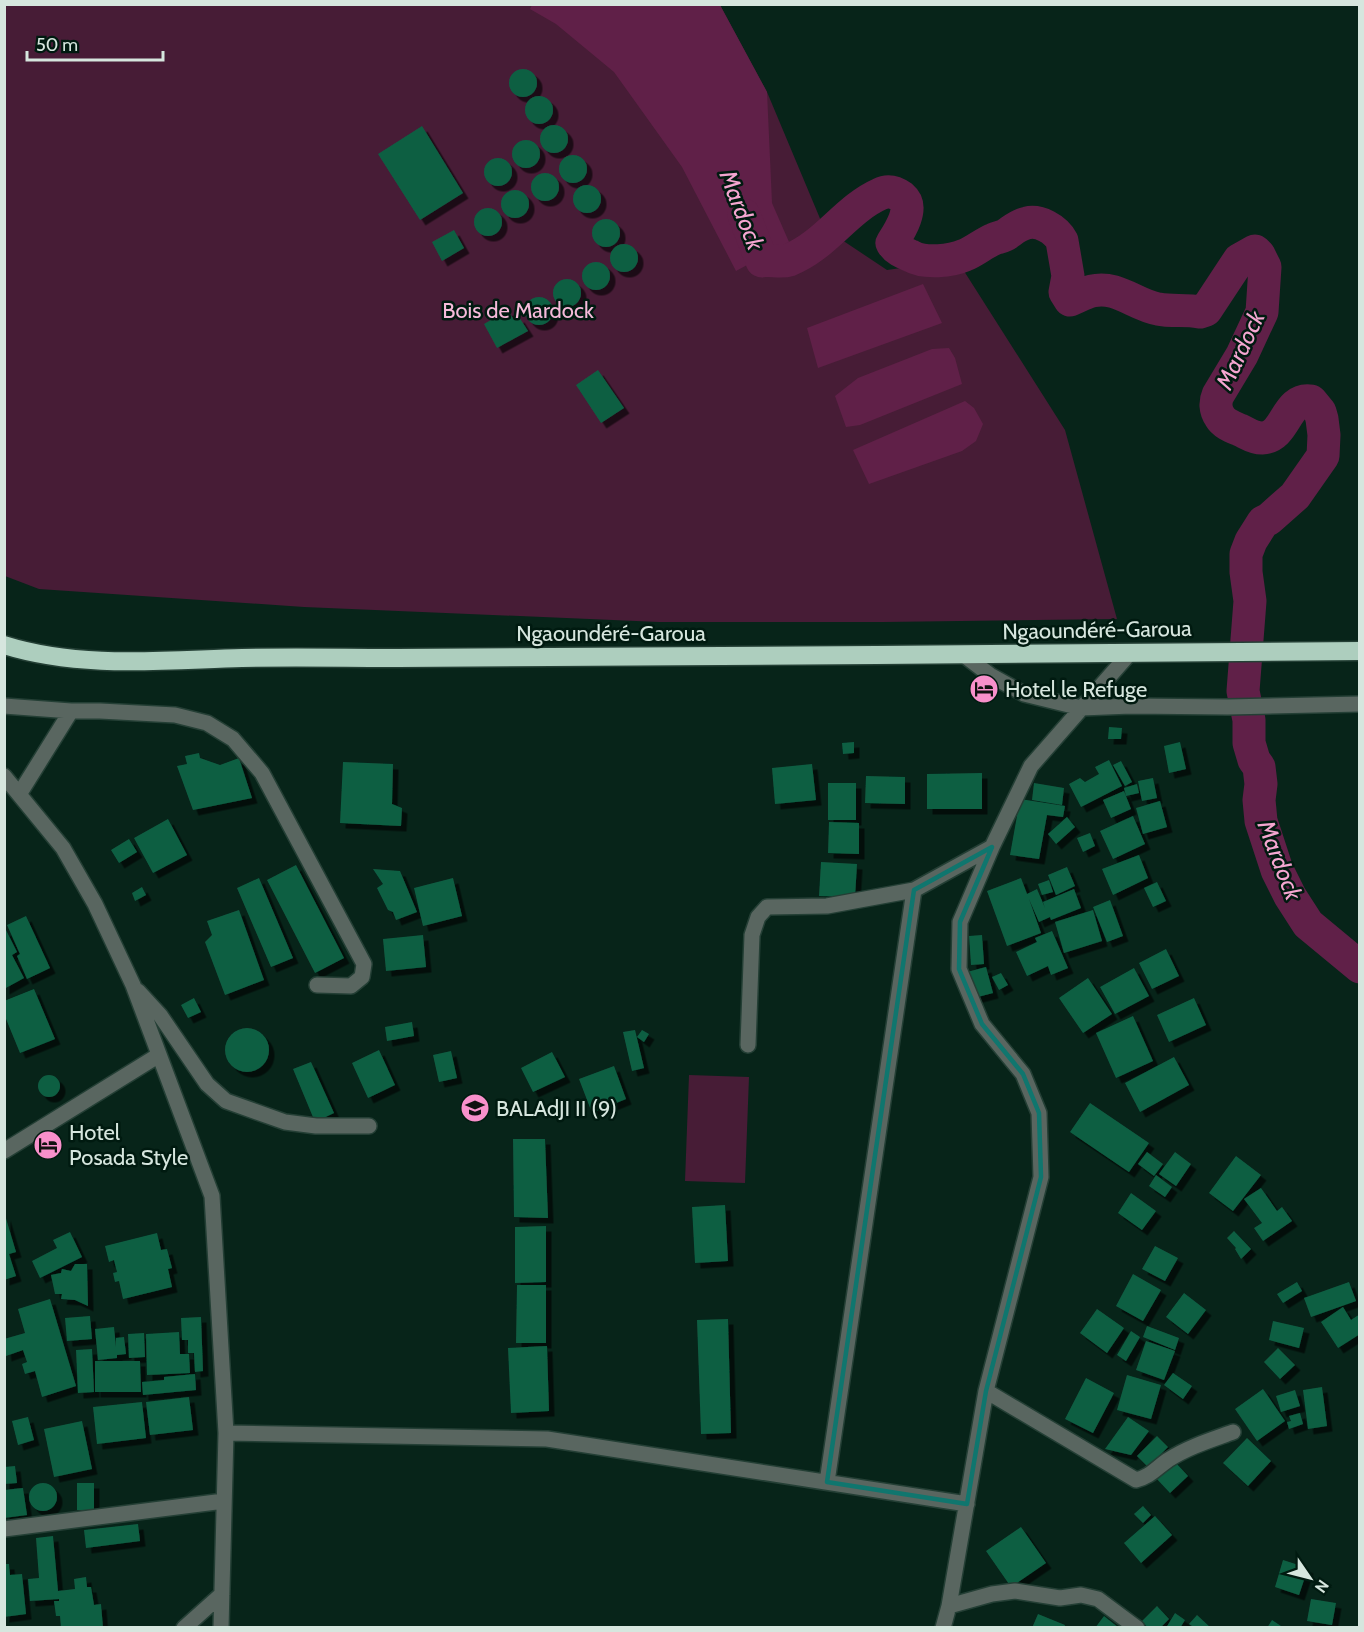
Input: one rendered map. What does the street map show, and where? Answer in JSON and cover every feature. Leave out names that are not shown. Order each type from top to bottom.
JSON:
[{"type":"highway","name":"Ngaoundéré-Garoua","points":[[4,645],[18,650],[125,662],[253,658],[1359,651]]},
{"type":"street","points":[[943,1628],[949,1606],[986,1391],[1041,1177],[1039,1113],[1023,1074],[982,1024],[959,969],[960,922],[992,847],[1031,766],[1129,654]]},
{"type":"street","points":[[964,655],[990,675],[1024,694],[1081,708],[1359,704]]},
{"type":"street","points":[[4,706],[175,715],[207,723],[233,739],[262,773],[363,964],[362,977],[351,986],[317,985]]},
{"type":"street","points":[[20,793],[71,711]]},
{"type":"street","points":[[4,776],[63,848],[95,904],[133,986],[212,1196],[226,1433],[220,1628]]},
{"type":"street","points":[[748,1045],[752,935],[758,917],[767,907],[827,906],[914,890],[992,847]]},
{"type":"street","points":[[827,1482],[914,890]]},
{"type":"street","points":[[133,986],[160,1015],[207,1083],[226,1101],[285,1122],[316,1126],[369,1126]]},
{"type":"street","points":[[4,1151],[159,1055]]},
{"type":"street","points":[[986,1391],[1136,1480],[1149,1476],[1167,1461],[1196,1445],[1233,1432]]},
{"type":"street","points":[[226,1433],[548,1439],[967,1504]]},
{"type":"street","points":[[4,1529],[224,1502]]},
{"type":"street","points":[[949,1606],[992,1594],[1015,1591],[1060,1598],[1081,1595],[1098,1599],[1137,1628]]},
{"type":"street","points":[[184,1628],[222,1594]]},
{"type":"highlighted area","points":[[992,847],[960,922],[959,969],[982,1024],[1023,1074],[1039,1113],[1041,1177],[986,1391],[967,1504],[827,1482],[914,890]]},
{"type":"green space","name":"Bois de Mardock","points":[[4,5],[720,5],[767,92],[824,228],[887,270],[957,260],[1065,430],[1117,619],[659,622],[304,607],[39,589],[5,576]]},
{"type":"green space","points":[[689,1075],[749,1077],[745,1183],[685,1181]]},
{"type":"water","points":[[532,5],[720,5],[767,92],[772,203],[789,242],[736,271],[682,167],[614,72],[556,24],[530,9]]},
{"type":"water","points":[[923,284],[942,323],[818,368],[807,328]]},
{"type":"water","points":[[949,348],[955,358],[962,384],[860,425],[846,427],[835,396],[858,378],[932,349]]},
{"type":"water","points":[[965,401],[974,408],[983,424],[976,441],[962,451],[869,484],[853,450]]},
{"type":"building","points":[[523,69],[533,73],[537,83],[533,93],[523,97],[513,93],[509,83],[513,73]]},
{"type":"building","points":[[539,96],[549,100],[553,110],[549,120],[539,124],[529,120],[525,110],[529,100]]},
{"type":"building","points":[[554,125],[564,129],[568,139],[564,149],[554,153],[544,149],[540,139],[544,129]]},
{"type":"building","points":[[422,126],[463,193],[420,220],[378,154]]},
{"type":"building","points":[[526,140],[536,144],[540,154],[536,164],[526,168],[516,164],[512,154],[516,144]]},
{"type":"building","points":[[573,155],[583,159],[587,169],[583,179],[573,183],[563,179],[559,169],[563,159]]},
{"type":"building","points":[[498,158],[508,162],[512,172],[508,182],[498,186],[488,182],[484,172],[488,162]]},
{"type":"building","points":[[545,173],[555,177],[559,187],[555,197],[545,201],[535,197],[531,187],[535,177]]},
{"type":"building","points":[[587,185],[597,189],[601,199],[597,209],[587,213],[577,209],[573,199],[577,189]]},
{"type":"building","points":[[515,190],[525,194],[529,204],[525,214],[515,218],[505,214],[501,204],[505,194]]},
{"type":"building","points":[[488,208],[498,212],[502,222],[498,232],[488,236],[478,232],[474,222],[478,212]]},
{"type":"building","points":[[606,219],[616,223],[620,233],[616,243],[606,247],[596,243],[592,233],[596,223]]},
{"type":"building","points":[[454,230],[464,248],[442,261],[432,242]]},
{"type":"building","points":[[624,244],[634,248],[638,258],[634,268],[624,272],[614,268],[610,258],[614,248]]},
{"type":"building","points":[[596,262],[606,266],[610,276],[606,286],[596,290],[586,286],[582,276],[586,266]]},
{"type":"building","points":[[567,279],[577,283],[581,293],[577,303],[567,307],[557,303],[553,293],[557,283]]},
{"type":"building","points":[[539,297],[549,301],[553,311],[549,321],[539,325],[529,321],[525,311],[529,301]]},
{"type":"building","points":[[508,310],[514,320],[519,317],[528,331],[497,348],[484,324]]},
{"type":"building","points":[[598,370],[624,408],[601,423],[576,385]]},
{"type":"building","points":[[1109,727],[1122,728],[1121,739],[1108,739]]},
{"type":"building","points":[[854,742],[854,753],[843,754],[842,743]]},
{"type":"building","points":[[1180,742],[1186,769],[1169,773],[1164,746]]},
{"type":"building","points":[[199,753],[200,758],[220,765],[239,758],[252,798],[193,810],[177,766],[187,764],[185,756]]},
{"type":"building","points":[[1109,760],[1122,786],[1081,807],[1069,784],[1080,778],[1085,782],[1099,774],[1095,767]]},
{"type":"building","points":[[1121,761],[1132,782],[1125,786],[1113,765]]},
{"type":"building","points":[[343,762],[393,764],[392,804],[402,808],[401,826],[340,823]]},
{"type":"building","points":[[812,764],[816,800],[775,804],[772,768]]},
{"type":"building","points":[[982,773],[982,809],[927,809],[927,774]]},
{"type":"building","points":[[866,776],[905,777],[905,804],[865,803]]},
{"type":"building","points":[[1153,778],[1157,798],[1142,801],[1138,781]]},
{"type":"building","points":[[828,783],[856,783],[856,820],[828,820]]},
{"type":"building","points":[[1034,783],[1064,788],[1062,805],[1032,800]]},
{"type":"building","points":[[1137,784],[1139,793],[1126,796],[1124,788]]},
{"type":"building","points":[[1124,791],[1131,809],[1111,818],[1103,800]]},
{"type":"building","points":[[1020,799],[1065,806],[1063,817],[1047,815],[1039,859],[1010,855]]},
{"type":"building","points":[[1160,801],[1167,827],[1143,834],[1136,808]]},
{"type":"building","points":[[1133,816],[1145,844],[1113,859],[1100,831]]},
{"type":"building","points":[[1067,817],[1075,827],[1056,844],[1048,834]]},
{"type":"building","points":[[168,819],[187,855],[153,873],[134,838]]},
{"type":"building","points":[[829,822],[859,823],[859,854],[828,853]]},
{"type":"building","points":[[1090,833],[1095,846],[1083,852],[1077,838]]},
{"type":"building","points":[[129,839],[137,852],[119,863],[111,850]]},
{"type":"building","points":[[1139,855],[1148,878],[1113,895],[1102,869]]},
{"type":"building","points":[[821,862],[857,864],[855,897],[819,896]]},
{"type":"building","points":[[296,865],[344,958],[315,973],[267,880]]},
{"type":"building","points":[[1067,867],[1075,886],[1056,895],[1048,875]]},
{"type":"building","points":[[373,869],[400,871],[417,912],[396,920],[377,888],[383,884]]},
{"type":"building","points":[[259,878],[293,958],[271,967],[237,888]]},
{"type":"building","points":[[453,878],[462,916],[423,926],[414,888]]},
{"type":"building","points":[[1021,878],[1027,894],[1037,889],[1045,908],[1043,902],[1074,889],[1081,908],[1051,920],[1050,917],[1039,922],[1029,899],[1041,933],[1007,946],[987,891]]},
{"type":"building","points":[[1049,880],[1053,892],[1042,895],[1038,884]]},
{"type":"building","points":[[1157,882],[1166,901],[1153,907],[1144,888]]},
{"type":"building","points":[[142,887],[146,895],[135,901],[132,893]]},
{"type":"building","points":[[1110,900],[1123,936],[1107,942],[1093,907]]},
{"type":"building","points":[[239,910],[264,980],[225,995],[205,942],[212,935],[207,921]]},
{"type":"building","points":[[1093,910],[1102,941],[1064,953],[1055,922]]},
{"type":"building","points":[[26,916],[50,968],[27,979],[17,956],[20,954],[7,925]]},
{"type":"building","points":[[6,930],[17,952],[12,955],[24,978],[4,989],[4,931]]},
{"type":"building","points":[[1052,931],[1068,968],[1051,975],[1048,966],[1027,976],[1016,952],[1037,942],[1035,938]]},
{"type":"building","points":[[423,935],[426,967],[386,971],[383,939]]},
{"type":"building","points":[[982,935],[984,964],[971,965],[969,936]]},
{"type":"building","points":[[1166,949],[1179,976],[1152,989],[1139,963]]},
{"type":"building","points":[[986,967],[993,993],[974,998],[967,972]]},
{"type":"building","points":[[1134,968],[1149,996],[1115,1014],[1100,987]]},
{"type":"building","points":[[1001,973],[1008,985],[999,990],[992,977]]},
{"type":"building","points":[[1088,978],[1112,1014],[1083,1033],[1059,998]]},
{"type":"building","points":[[34,989],[55,1039],[20,1053],[4,1014],[4,1001]]},
{"type":"building","points":[[194,998],[201,1012],[188,1018],[181,1005]]},
{"type":"building","points":[[1194,998],[1206,1025],[1169,1042],[1157,1015]]},
{"type":"building","points":[[1133,1016],[1153,1061],[1116,1078],[1096,1033]]},
{"type":"building","points":[[412,1022],[414,1036],[387,1041],[385,1027]]},
{"type":"building","points":[[247,1028],[263,1034],[269,1050],[263,1066],[247,1072],[231,1066],[225,1050],[231,1034]]},
{"type":"building","points":[[635,1030],[644,1068],[632,1071],[623,1032]]},
{"type":"building","points":[[642,1030],[649,1034],[644,1042],[637,1037]]},
{"type":"building","points":[[379,1050],[395,1085],[368,1098],[352,1063]]},
{"type":"building","points":[[451,1051],[457,1078],[439,1082],[433,1055]]},
{"type":"building","points":[[552,1052],[565,1077],[533,1092],[521,1068]]},
{"type":"building","points":[[1174,1057],[1189,1085],[1140,1112],[1125,1083]]},
{"type":"building","points":[[311,1062],[334,1113],[315,1122],[293,1069]]},
{"type":"building","points":[[614,1066],[626,1099],[592,1113],[579,1079]]},
{"type":"building","points":[[49,1075],[57,1078],[60,1086],[57,1094],[49,1097],[41,1094],[38,1086],[41,1078]]},
{"type":"building","points":[[1090,1103],[1149,1143],[1129,1172],[1070,1132]]},
{"type":"building","points":[[513,1139],[545,1139],[548,1218],[514,1217]]},
{"type":"building","points":[[1147,1152],[1163,1164],[1154,1176],[1138,1164]]},
{"type":"building","points":[[1175,1152],[1191,1164],[1176,1186],[1159,1174]]},
{"type":"building","points":[[1236,1156],[1261,1175],[1233,1211],[1209,1193]]},
{"type":"building","points":[[1156,1175],[1172,1187],[1165,1197],[1149,1186]]},
{"type":"building","points":[[1261,1188],[1277,1211],[1282,1207],[1292,1221],[1263,1241],[1254,1228],[1262,1223],[1244,1199]]},
{"type":"building","points":[[1131,1193],[1156,1211],[1142,1230],[1118,1213]]},
{"type":"building","points":[[725,1205],[728,1261],[695,1263],[692,1207]]},
{"type":"building","points":[[5,1215],[16,1252],[9,1254],[16,1276],[4,1280]]},
{"type":"building","points":[[546,1226],[546,1282],[515,1283],[515,1227]]},
{"type":"building","points":[[1234,1231],[1251,1249],[1241,1259],[1236,1248],[1227,1238]]},
{"type":"building","points":[[70,1232],[82,1257],[40,1278],[32,1261],[57,1248],[53,1240]]},
{"type":"building","points":[[157,1233],[161,1250],[167,1249],[172,1268],[168,1269],[172,1287],[123,1299],[119,1281],[115,1282],[113,1273],[117,1272],[114,1260],[109,1262],[105,1246]]},
{"type":"building","points":[[1155,1246],[1178,1258],[1165,1281],[1142,1269]]},
{"type":"building","points":[[75,1264],[87,1264],[88,1306],[75,1300],[61,1299],[62,1294],[55,1294],[51,1275],[61,1273],[62,1269],[71,1271]]},
{"type":"building","points":[[1133,1274],[1161,1290],[1143,1321],[1116,1306]]},
{"type":"building","points":[[1297,1282],[1302,1291],[1283,1303],[1277,1294]]},
{"type":"building","points":[[1349,1282],[1356,1301],[1311,1317],[1304,1298]]},
{"type":"building","points":[[517,1285],[546,1285],[546,1343],[516,1343]]},
{"type":"building","points":[[1184,1293],[1206,1310],[1188,1334],[1166,1317]]},
{"type":"building","points":[[50,1299],[76,1386],[42,1397],[35,1371],[25,1374],[22,1364],[27,1362],[23,1350],[6,1356],[4,1339],[25,1333],[18,1309]]},
{"type":"building","points":[[1343,1307],[1351,1320],[1360,1314],[1360,1334],[1338,1348],[1321,1322]]},
{"type":"building","points":[[1097,1309],[1124,1328],[1107,1353],[1080,1333]]},
{"type":"building","points":[[90,1316],[92,1339],[67,1341],[65,1318]]},
{"type":"building","points":[[201,1317],[203,1371],[195,1372],[194,1353],[188,1353],[188,1340],[182,1340],[181,1318]]},
{"type":"building","points":[[728,1319],[731,1433],[701,1434],[697,1320]]},
{"type":"building","points":[[1273,1321],[1304,1328],[1299,1348],[1269,1340]]},
{"type":"building","points":[[1147,1326],[1179,1338],[1175,1350],[1143,1337]]},
{"type":"building","points":[[114,1327],[116,1347],[116,1338],[124,1337],[126,1354],[117,1355],[117,1358],[98,1360],[95,1329]]},
{"type":"building","points":[[1131,1331],[1140,1337],[1126,1361],[1117,1355]]},
{"type":"building","points":[[179,1332],[180,1354],[189,1354],[190,1373],[147,1375],[146,1334]]},
{"type":"building","points":[[144,1333],[145,1357],[129,1358],[128,1334]]},
{"type":"building","points":[[1146,1341],[1175,1351],[1164,1380],[1136,1370]]},
{"type":"building","points":[[547,1346],[549,1411],[511,1413],[508,1348]]},
{"type":"building","points":[[1278,1348],[1295,1365],[1280,1379],[1264,1362]]},
{"type":"building","points":[[92,1349],[94,1392],[78,1393],[76,1350]]},
{"type":"building","points":[[95,1361],[140,1361],[141,1392],[95,1392]]},
{"type":"building","points":[[1173,1373],[1192,1386],[1183,1399],[1164,1385]]},
{"type":"building","points":[[195,1374],[196,1390],[143,1395],[142,1382]]},
{"type":"building","points":[[1127,1375],[1161,1385],[1151,1419],[1117,1410]]},
{"type":"building","points":[[1086,1378],[1114,1393],[1093,1433],[1065,1419]]},
{"type":"building","points":[[1322,1387],[1327,1426],[1308,1429],[1303,1390]]},
{"type":"building","points":[[1263,1389],[1285,1421],[1257,1441],[1235,1409]]},
{"type":"building","points":[[1295,1390],[1300,1406],[1281,1412],[1276,1396]]},
{"type":"building","points":[[189,1397],[193,1430],[150,1435],[146,1402]]},
{"type":"building","points":[[142,1402],[146,1438],[97,1444],[93,1407]]},
{"type":"building","points":[[1300,1413],[1303,1424],[1289,1429],[1287,1422],[1291,1421],[1289,1416]]},
{"type":"building","points":[[28,1417],[34,1440],[18,1445],[12,1421]]},
{"type":"building","points":[[1128,1417],[1149,1431],[1131,1455],[1105,1449]]},
{"type":"building","points":[[82,1421],[92,1469],[54,1477],[44,1429]]},
{"type":"building","points":[[1157,1436],[1168,1447],[1148,1467],[1137,1456]]},
{"type":"building","points":[[1247,1438],[1271,1461],[1248,1486],[1223,1463]]},
{"type":"building","points":[[1176,1463],[1188,1476],[1170,1493],[1155,1477],[1167,1465],[1170,1468]]},
{"type":"building","points":[[15,1466],[17,1483],[4,1484],[4,1467]]},
{"type":"building","points":[[43,1483],[53,1487],[57,1497],[53,1507],[43,1511],[33,1507],[29,1497],[33,1487]]},
{"type":"building","points":[[77,1483],[94,1483],[94,1510],[77,1510]]},
{"type":"building","points":[[23,1488],[27,1515],[4,1518],[4,1490]]},
{"type":"building","points":[[1143,1506],[1151,1515],[1143,1523],[1134,1514]]},
{"type":"building","points":[[1155,1516],[1172,1535],[1141,1563],[1124,1543]]},
{"type":"building","points":[[138,1524],[140,1541],[86,1548],[84,1530]]},
{"type":"building","points":[[1021,1527],[1046,1563],[1011,1587],[986,1551]]},
{"type":"building","points":[[53,1536],[58,1591],[75,1589],[74,1579],[86,1577],[87,1587],[91,1587],[94,1605],[101,1604],[103,1628],[61,1628],[60,1616],[56,1616],[54,1601],[59,1601],[59,1599],[30,1601],[28,1579],[39,1578],[36,1538]]},
{"type":"building","points":[[1283,1560],[1308,1568],[1299,1595],[1275,1587]]},
{"type":"building","points":[[4,1564],[9,1564],[10,1575],[22,1574],[26,1614],[4,1617]]},
{"type":"building","points":[[1311,1599],[1336,1603],[1332,1625],[1307,1621]]},
{"type":"building","points":[[1157,1606],[1169,1619],[1160,1628],[1148,1628],[1142,1621]]},
{"type":"building","points":[[1175,1613],[1185,1620],[1180,1628],[1166,1628]]},
{"type":"building","points":[[1038,1614],[1065,1625],[1064,1628],[1032,1628]]},
{"type":"building","points":[[1197,1615],[1211,1628],[1191,1628],[1189,1624]]},
{"type":"building","points":[[1104,1616],[1119,1628],[1095,1628]]},
{"type":"building","points":[[1272,1620],[1284,1628],[1267,1628]]},
{"type":"waterway","name":"Mardock","points":[[744,215],[762,261],[786,261],[802,254],[856,209],[886,192],[902,197],[907,207],[905,220],[892,243],[903,252],[923,260],[938,261],[959,257],[1021,225],[1032,222],[1042,224],[1051,229],[1062,241],[1068,276],[1065,292],[1070,300],[1092,291],[1101,290],[1118,293],[1150,307],[1168,310],[1200,312],[1206,310],[1239,260],[1255,251],[1259,255],[1265,267],[1262,312],[1242,355],[1218,395],[1217,412],[1229,425],[1262,438],[1277,431],[1296,405],[1302,401],[1311,401],[1320,412],[1324,435],[1323,456],[1295,496],[1263,522],[1246,554],[1250,601],[1243,691],[1249,720],[1249,743],[1254,760],[1259,767],[1261,821],[1277,870],[1308,924],[1360,967]]},
{"type":"place","name":"Hotel le Refuge","points":[[984,689]]},
{"type":"place","name":"BALAdJI II (9)","points":[[475,1108]]},
{"type":"place","name":"Hotel Posada Style","points":[[48,1145]]}]
